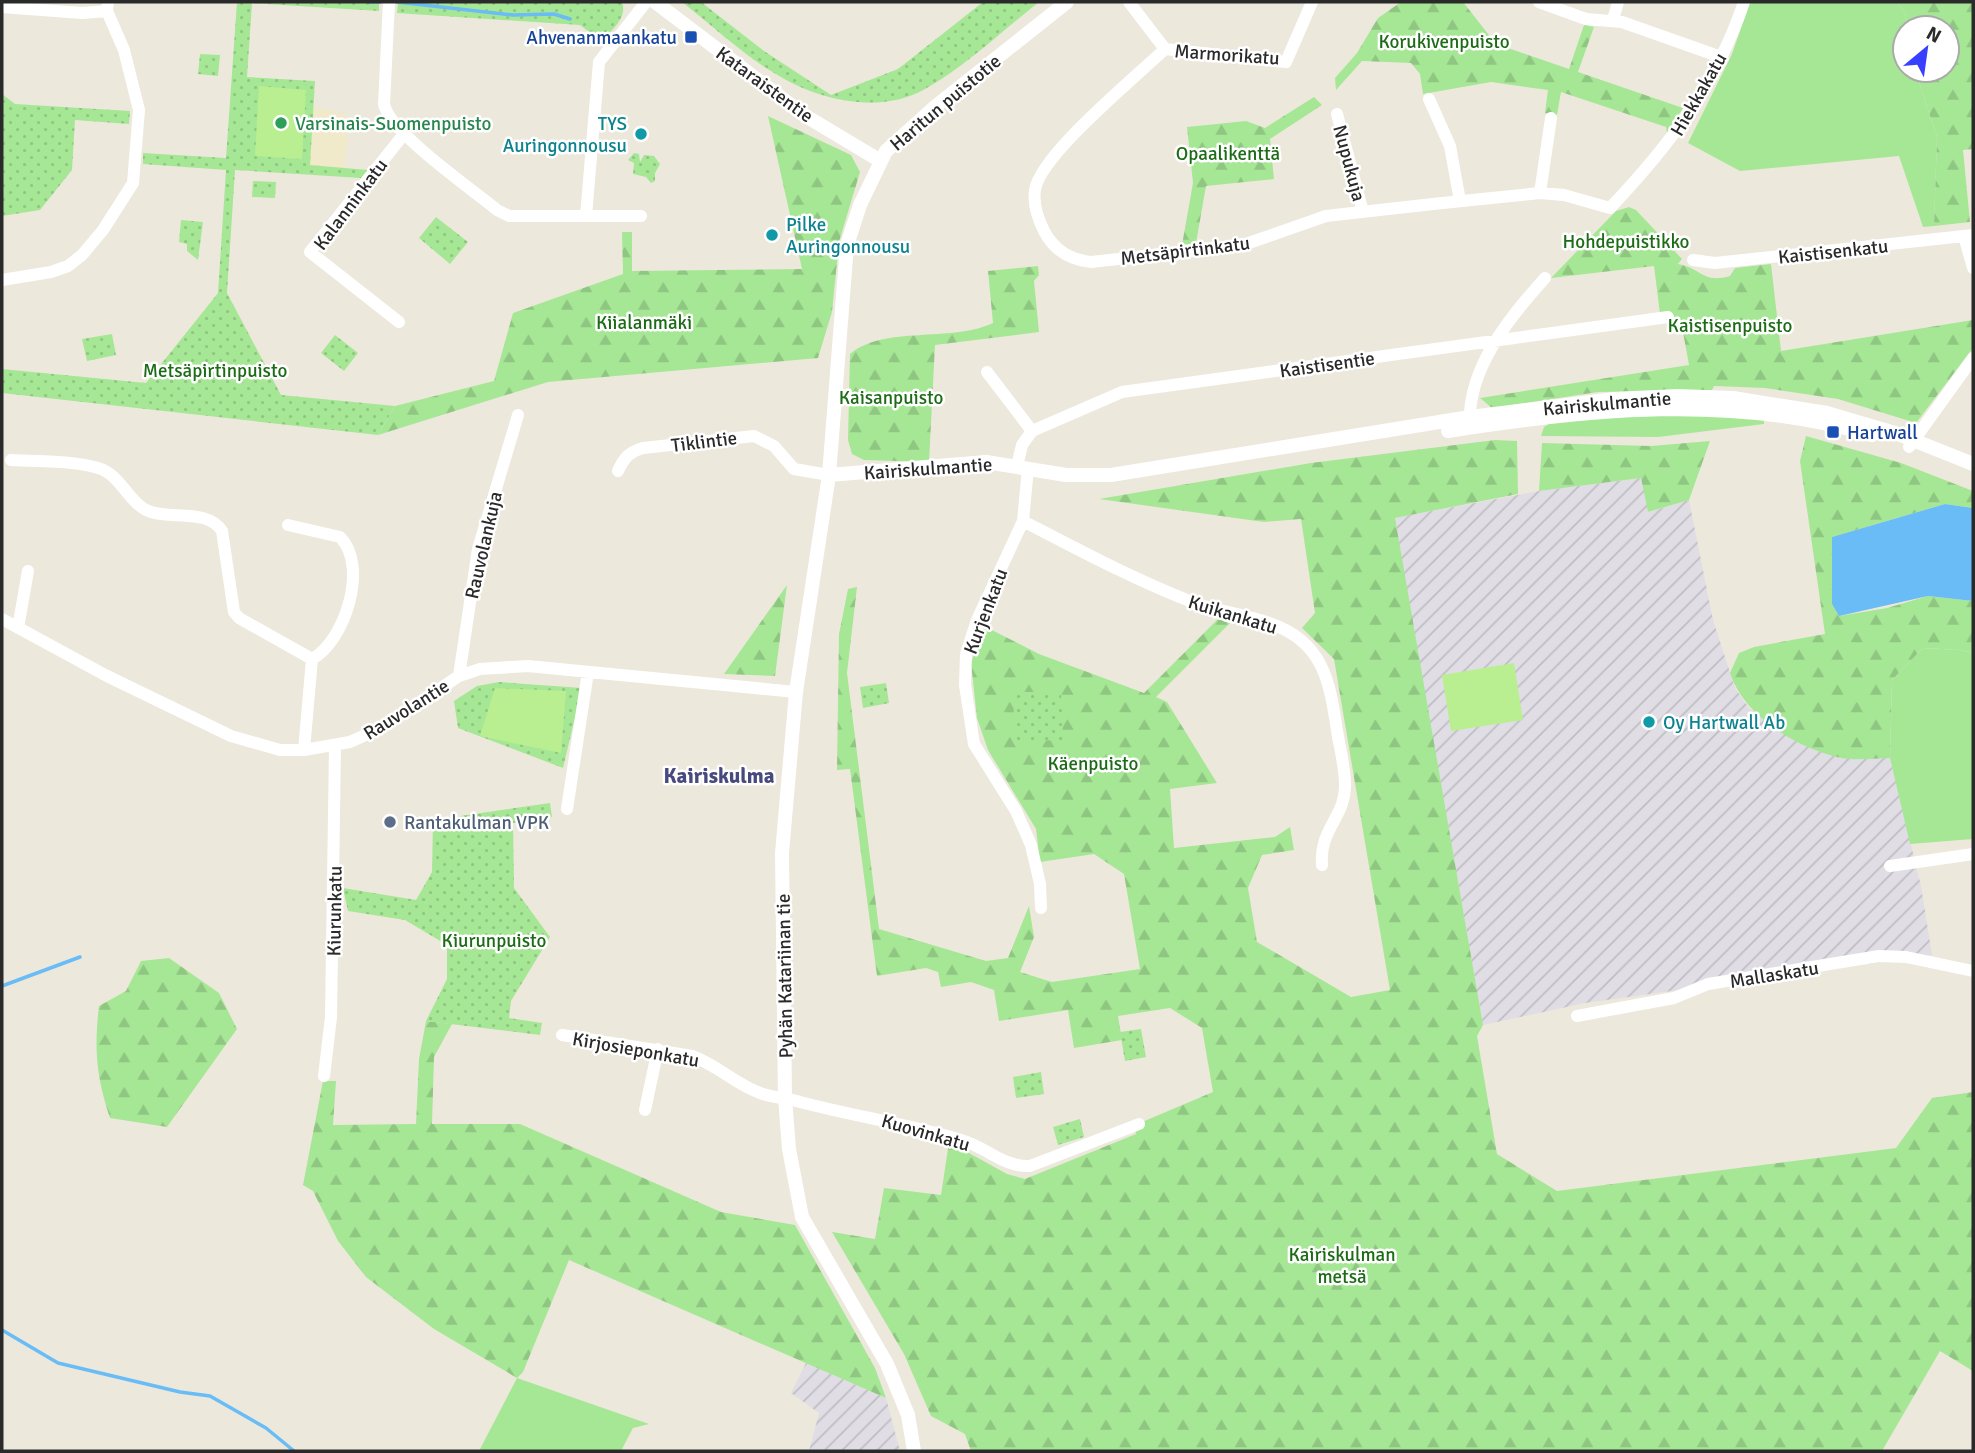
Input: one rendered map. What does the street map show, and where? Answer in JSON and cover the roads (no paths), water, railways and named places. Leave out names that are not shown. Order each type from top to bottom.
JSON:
[{"type":"street","points":[[389,2],[384,104],[388,119],[404,134],[497,210],[509,216],[641,216]]},
{"type":"street","points":[[586,216],[599,62],[646,2]]},
{"type":"street","name":"Kataraistentie","points":[[655,2],[804,115],[879,160]]},
{"type":"street","name":"Haritun puistotie","points":[[829,475],[847,244],[879,160],[936,107],[1067,2]]},
{"type":"street","name":"Marmorikatu","points":[[1129,2],[1165,49],[1286,62],[1312,2]]},
{"type":"street","points":[[1539,2],[1586,19],[1612,20],[1721,57]]},
{"type":"street","points":[[1612,20],[1618,2]]},
{"type":"street","name":"Hiekkakatu","points":[[1610,208],[1680,128],[1706,88],[1744,2]]},
{"type":"street","points":[[2,7],[82,13],[108,6],[124,50],[139,110],[133,183],[116,212],[82,255],[51,272],[2,280]]},
{"type":"street","name":"Metsäpirtinkatu","points":[[1165,49],[1055,155],[1040,175],[1035,190],[1037,214],[1047,237],[1060,251],[1075,259],[1091,262],[1243,245],[1317,218],[1540,193],[1564,195],[1610,208]]},
{"type":"street","points":[[1429,99],[1450,146],[1460,201]]},
{"type":"street","name":"Nupukuja","points":[[1337,114],[1363,212]]},
{"type":"street","points":[[1540,193],[1551,118]]},
{"type":"street","name":"Kalanninkatu","points":[[399,322],[310,252],[404,134]]},
{"type":"street","points":[[1968,235],[1973,268]]},
{"type":"street","name":"Kaistisenkatu","points":[[1693,260],[1715,263],[1968,235]]},
{"type":"street","points":[[1470,422],[1476,388],[1496,340],[1545,278]]},
{"type":"street","name":"Kaistisentie","points":[[1032,431],[1122,392],[1668,317]]},
{"type":"street","points":[[1911,443],[1973,358]]},
{"type":"street","points":[[987,372],[1032,431],[1022,445],[1023,467]]},
{"type":"street","name":"Kairiskulmantie","points":[[829,475],[986,462],[1101,476],[1235,457],[1316,452],[1470,422],[1614,410],[1719,410],[1825,425],[1911,443],[1973,464]]},
{"type":"street","name":"Rauvolankuja","points":[[459,676],[478,549],[519,415]]},
{"type":"street","name":"Tiklintie","points":[[618,471],[624,458],[632,451],[643,448],[754,436],[774,446],[794,469],[829,475]]},
{"type":"street","name":"Kairiskulmantie","points":[[1911,443],[1973,474]]},
{"type":"street","points":[[11,460],[95,467],[108,472],[148,511],[213,521],[222,531],[234,612],[239,618],[312,659]]},
{"type":"street","name":"Kurjenkatu","points":[[1023,467],[1023,521],[977,620],[966,654],[965,685],[974,744],[1016,811],[1031,845],[1040,884],[1041,908]]},
{"type":"street","name":"Pyhän Katariinan tie","points":[[829,475],[796,692],[782,853],[785,1098],[789,1149],[802,1217],[887,1364],[908,1415],[914,1451]]},
{"type":"street","name":"Kuikankatu","points":[[1023,521],[1132,577],[1196,603],[1270,623],[1297,636],[1322,663],[1332,693],[1346,785],[1339,811],[1323,838],[1322,865]]},
{"type":"street","points":[[288,525],[340,537],[346,547],[351,574],[352,593],[346,612],[328,648],[312,659]]},
{"type":"street","points":[[18,628],[28,571]]},
{"type":"street","name":"Rauvolantie","points":[[2,619],[107,676],[231,736],[256,745],[304,750],[335,746],[381,728],[459,676],[502,666],[796,692]]},
{"type":"street","points":[[304,750],[312,659]]},
{"type":"street","points":[[567,809],[588,672]]},
{"type":"street","name":"Kiurunkatu","points":[[324,1076],[332,992],[335,746]]},
{"type":"street","points":[[1890,866],[1973,854]]},
{"type":"street","name":"Mallaskatu","points":[[1577,1016],[1674,998],[1708,984],[1879,956],[1906,957],[1973,971]]},
{"type":"street","name":"Kirjosieponkatu","points":[[562,1035],[658,1049],[707,1061],[748,1088],[785,1098]]},
{"type":"street","points":[[645,1110],[658,1049]]},
{"type":"street","name":"Kuovinkatu","points":[[785,1098],[835,1112],[907,1124],[966,1141],[1015,1167],[1030,1166],[1139,1125]]},
{"type":"water","points":[[1945,504],[1973,508],[1973,601],[1928,596],[1839,616],[1832,604],[1832,537]]},
{"type":"waterway","points":[[369,2],[380,2]]},
{"type":"waterway","points":[[397,2],[513,15],[554,14],[570,19]]},
{"type":"waterway","points":[[2,986],[80,957]]},
{"type":"waterway","points":[[2,1330],[58,1363],[180,1392],[210,1396],[266,1428],[294,1451]]},
{"type":"place","name":"Ahvenanmaankatu","points":[[691,37]]},
{"type":"place","name":"Varsinais-Suomenpuisto","points":[[281,123]]},
{"type":"place","name":"TYS Auringonnousu","points":[[641,134]]},
{"type":"place","name":"Pilke Auringonnousu","points":[[772,235]]},
{"type":"place","name":"Hartwall","points":[[1833,432]]},
{"type":"place","name":"Oy Hartwall Ab","points":[[1649,722]]},
{"type":"place","name":"Rantakulman VPK","points":[[390,822]]},
{"type":"district","name":"Kairiskulma","points":[[719,776]]},
{"type":"park label","name":"Korukivenpuisto","points":[[1444,41]]},
{"type":"park label","name":"Opaalikenttä","points":[[1228,153]]},
{"type":"park label","name":"Hohdepuistikko","points":[[1626,241]]},
{"type":"park label","name":"Kiialanmäki","points":[[644,322]]},
{"type":"park label","name":"Kaistisenpuisto","points":[[1730,325]]},
{"type":"park label","name":"Metsäpirtinpuisto","points":[[215,370]]},
{"type":"park label","name":"Kaisanpuisto","points":[[891,397]]},
{"type":"park label","name":"Käenpuisto","points":[[1093,763]]},
{"type":"park label","name":"Kiurunpuisto","points":[[494,940]]},
{"type":"park label","name":"Kairiskulman metsä","points":[[1342,1265]]}]
